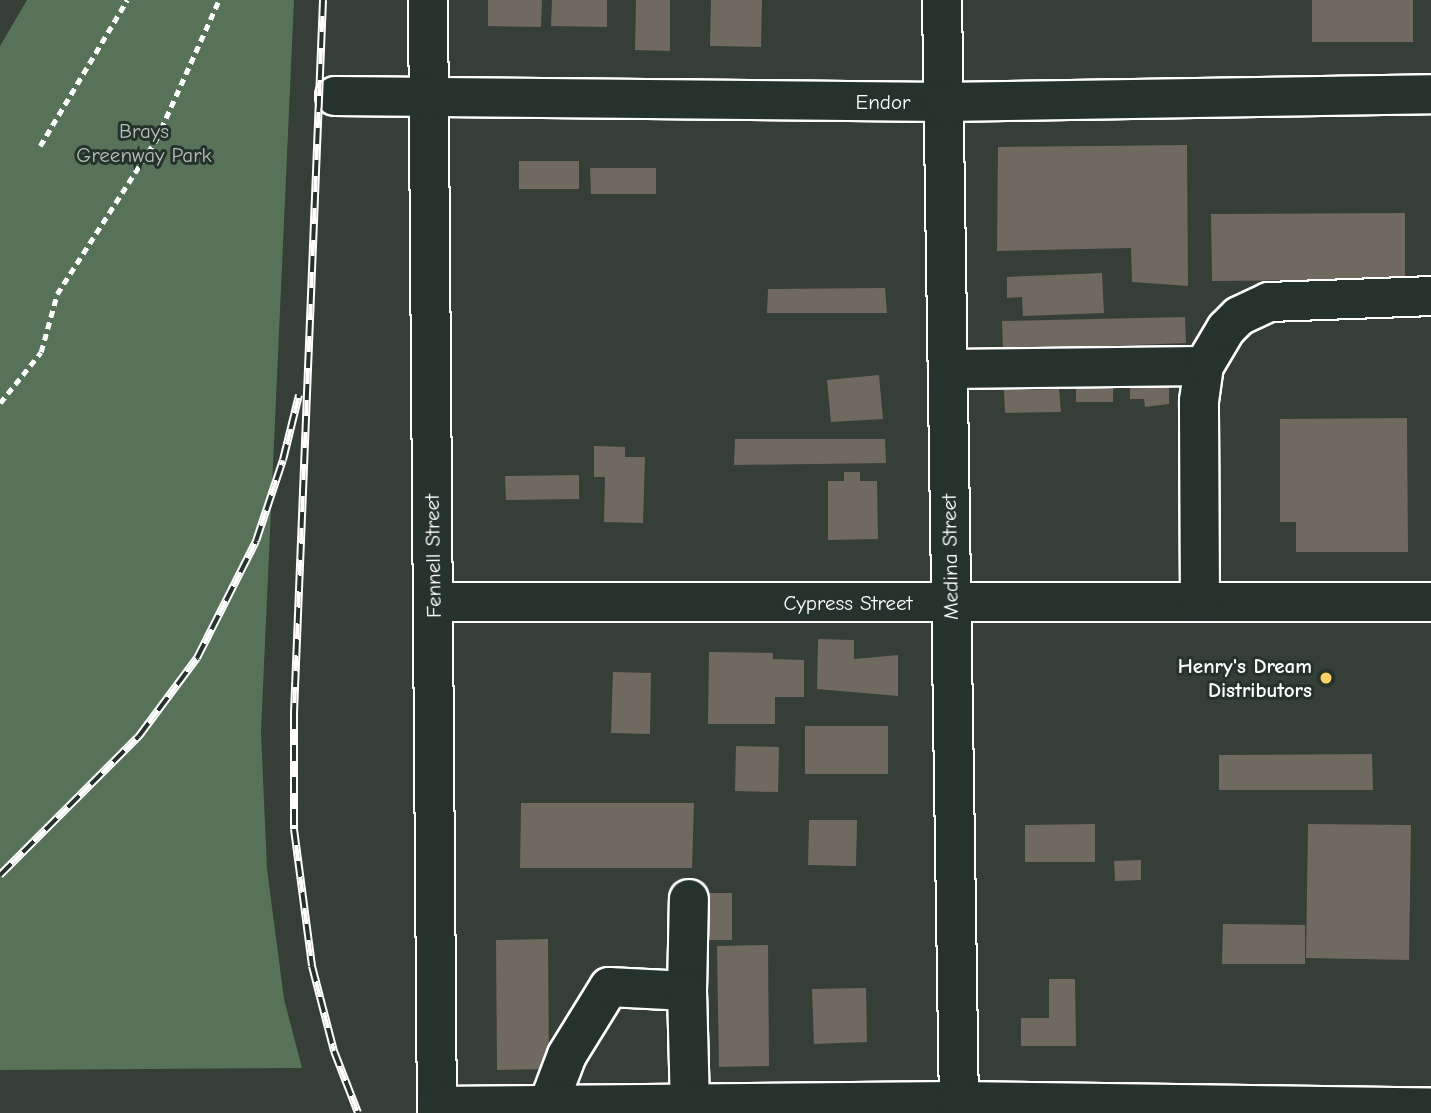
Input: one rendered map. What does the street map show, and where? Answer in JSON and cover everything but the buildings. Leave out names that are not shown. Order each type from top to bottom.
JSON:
[{"type":"street","name":"Fennell Street","points":[[428,0],[437,1109]]},
{"type":"street","name":"Medina Street","points":[[942,0],[959,1107]]},
{"type":"street","name":"Endor","points":[[335,96],[428,101],[944,102],[1431,94]]},
{"type":"street","points":[[1200,603],[1199,401],[1204,366],[1226,329],[1246,312],[1269,302],[1431,296]]},
{"type":"street","points":[[948,369],[1204,366]]},
{"type":"street","name":"Cypress Street","points":[[433,602],[1431,602]]},
{"type":"street","points":[[690,899],[687,991],[690,1104]]},
{"type":"street","points":[[548,1105],[568,1055],[609,986],[687,991]]},
{"type":"street","points":[[437,1109],[690,1104],[1431,1108]]},
{"type":"path","points":[[40,146],[127,0]]},
{"type":"path","points":[[0,402],[41,352],[57,294],[156,140],[219,0]]},
{"type":"green space","name":"Brays Greenway Park","points":[[27,0],[294,0],[261,732],[267,869],[284,999],[302,1068],[0,1070],[0,46]]},
{"type":"railway","points":[[323,0],[294,713],[294,829],[312,966],[334,1051],[358,1113]]},
{"type":"railway","points":[[0,875],[139,736],[197,658],[256,541],[283,460],[299,395]]},
{"type":"place","name":"Henry's Dream Distributors","points":[[1326,678]]}]
